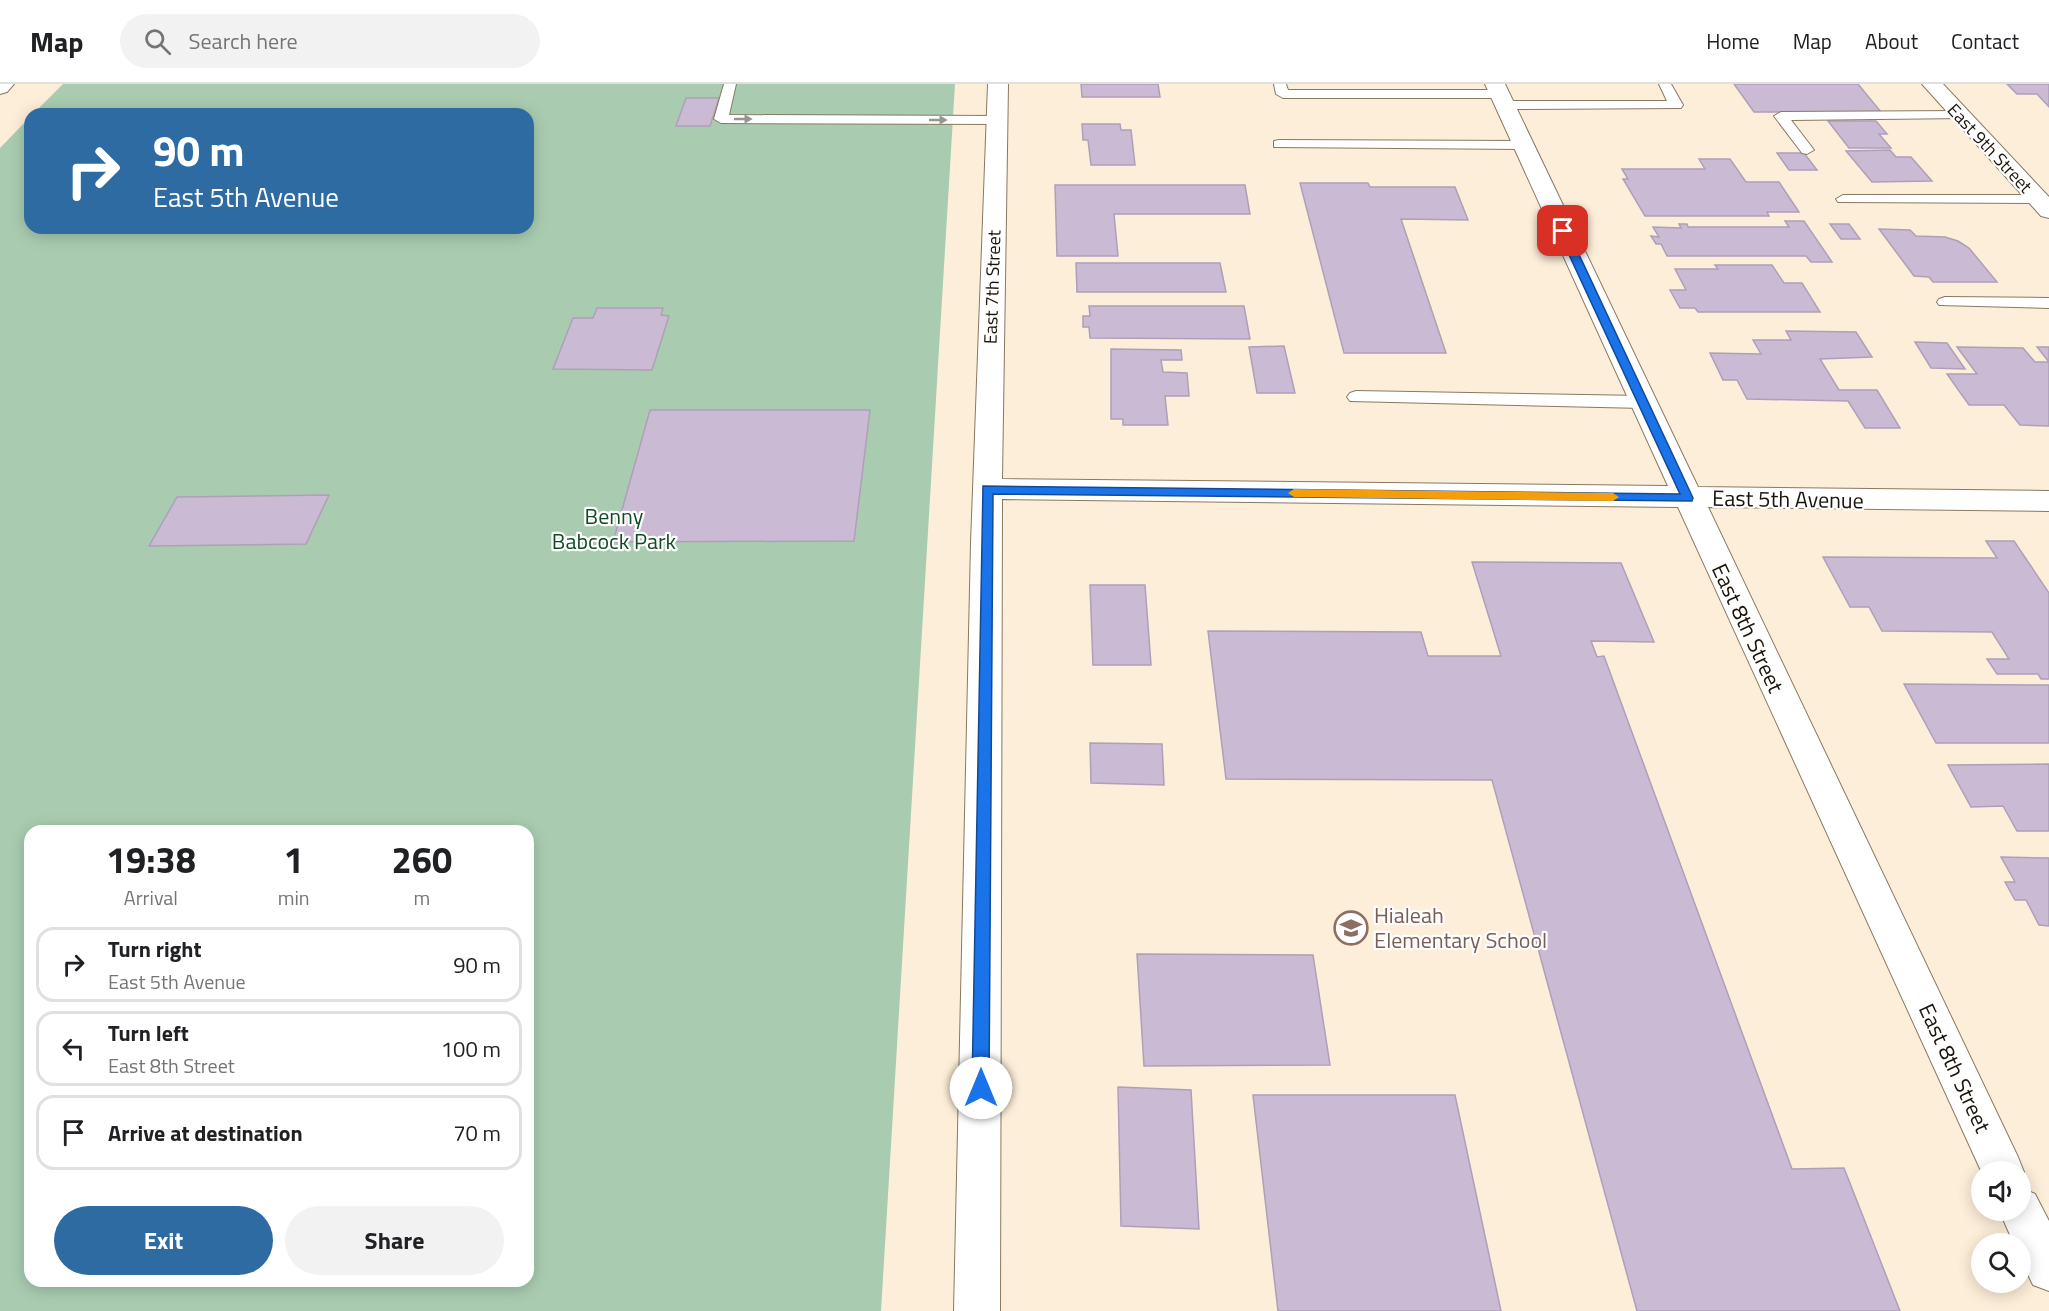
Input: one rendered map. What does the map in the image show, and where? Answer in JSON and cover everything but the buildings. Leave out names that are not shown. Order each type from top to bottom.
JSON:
[{"type":"street","points":[[0,88],[4,84]]},
{"type":"street","name":"East 7th Street","points":[[977,1311],[987,489],[998,84]]},
{"type":"street","name":"East 9th Street","points":[[1932,84],[2043,205]]},
{"type":"street","name":"East 8th Street","points":[[1500,94],[1998,1161]]},
{"type":"street","name":"East 5th Avenue","points":[[987,489],[2049,501]]},
{"type":"street","points":[[2026,1221],[2049,1269]]},
{"type":"lane","points":[[730,84],[721,119],[997,120]]},
{"type":"lane","points":[[1280,84],[1283,94],[1500,94],[1676,105],[1665,84]]},
{"type":"lane","points":[[1807,150],[1781,116],[1960,115]]},
{"type":"lane","points":[[1279,144],[1523,145]]},
{"type":"lane","points":[[1843,199],[2043,205]]},
{"type":"lane","points":[[1945,302],[2049,303]]},
{"type":"lane","points":[[1356,397],[1643,402]]},
{"type":"green space","name":"Benny Babcock Park","points":[[63,84],[955,84],[881,1311],[0,1311],[0,148],[24,123],[24,234],[534,234],[534,108],[39,108]]},
{"type":"slow traffic","points":[[1294,493],[1613,497]]},
{"type":"place","name":"Hialeah Elementary School","points":[[1351,928]]},
{"type":"route","points":[[981,1088],[987,489],[1688,498],[1563,231]]}]
